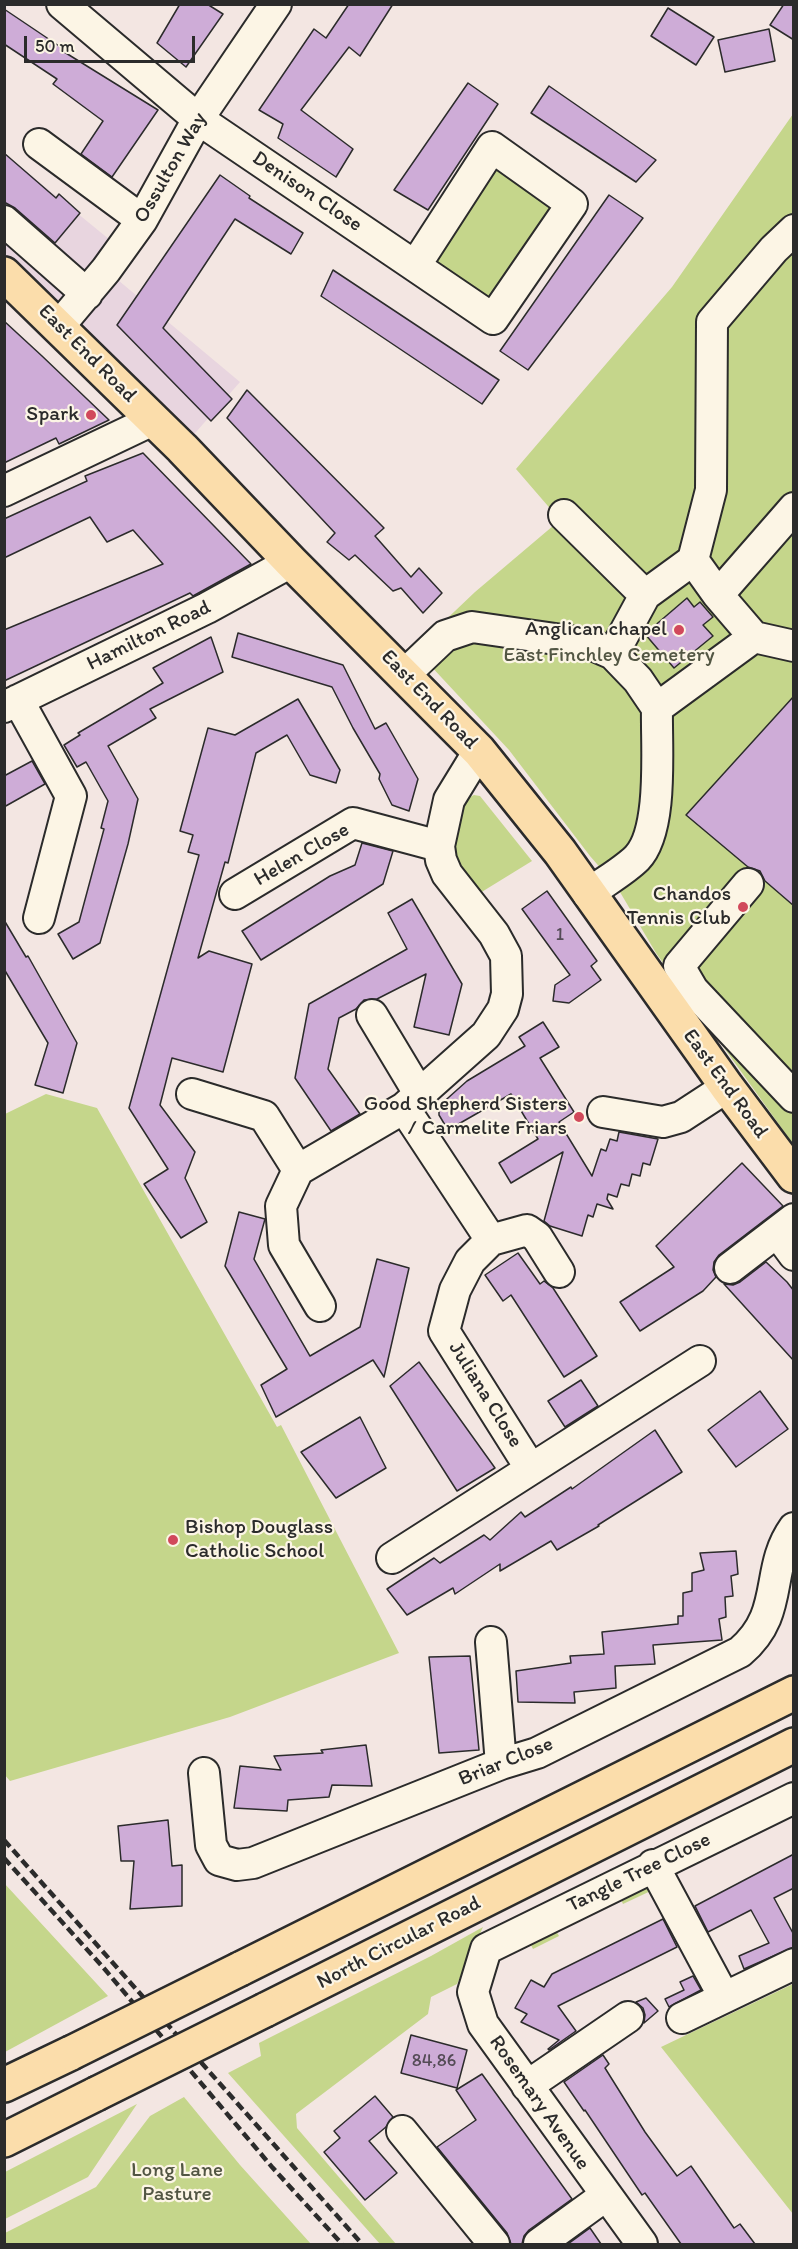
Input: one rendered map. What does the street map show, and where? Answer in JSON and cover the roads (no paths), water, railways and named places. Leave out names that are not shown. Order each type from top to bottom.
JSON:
[{"type":"main road","name":"East End Road","points":[[4,274],[182,448],[291,562],[405,674],[479,751],[560,852],[727,1087],[794,1176]]},
{"type":"main road","points":[[4,2085],[794,1693]]},
{"type":"main road","name":"North Circular Road","points":[[4,2140],[794,1745]]},
{"type":"street","name":"Denison Close","points":[[62,4],[198,119],[493,319],[572,204],[492,147],[415,266]]},
{"type":"street","name":"Ossulton Way","points":[[59,326],[87,294],[142,220],[198,119],[276,4]]},
{"type":"street","points":[[39,144],[142,220]]},
{"type":"street","points":[[4,221],[87,294]]},
{"type":"street","points":[[613,654],[645,595],[693,560],[711,490],[712,322],[774,249],[794,230]]},
{"type":"street","points":[[4,491],[153,420]]},
{"type":"street","points":[[718,595],[794,508]]},
{"type":"street","points":[[564,514],[645,595]]},
{"type":"street","points":[[693,560],[718,595],[754,637],[794,646]]},
{"type":"street","name":"Hamilton Road","points":[[11,703],[207,609],[291,562]]},
{"type":"street","points":[[405,674],[445,636],[472,627],[590,644],[613,654],[638,680],[657,708],[657,782],[650,832],[638,857],[588,894]]},
{"type":"street","points":[[657,708],[754,637]]},
{"type":"street","points":[[11,703],[71,796],[39,918]]},
{"type":"street","points":[[320,1306],[284,1245],[281,1206],[298,1170],[412,1101],[486,1035],[503,1009],[507,994],[506,956],[490,929],[447,874],[441,860],[439,846],[449,800],[479,751]]},
{"type":"street","name":"Helen Close","points":[[235,894],[353,823],[439,846]]},
{"type":"street","points":[[748,884],[679,966],[693,990],[794,1097]]},
{"type":"street","points":[[372,1015],[412,1101],[491,1240],[526,1230],[537,1237],[559,1272]]},
{"type":"street","points":[[603,1112],[663,1122],[681,1117],[727,1087]]},
{"type":"street","points":[[192,1094],[264,1116],[298,1170]]},
{"type":"street","points":[[730,1268],[788,1235]]},
{"type":"street","name":"Juliana Close","points":[[491,1240],[470,1261],[455,1290],[444,1331],[531,1469]]},
{"type":"street","name":"Juliana Close","points":[[392,1558],[700,1361]]},
{"type":"street","name":"Briar Close","points":[[204,1773],[211,1845],[219,1860],[237,1865],[253,1863],[501,1764],[537,1753],[740,1652],[752,1642],[768,1616],[782,1546],[794,1528]]},
{"type":"street","points":[[491,1642],[501,1764]]},
{"type":"street","name":"Tangle Tree Close","points":[[486,1949],[653,1865],[794,1798]]},
{"type":"street","points":[[653,1865],[724,1998]]},
{"type":"street","name":"Rosemary Avenue","points":[[486,1949],[473,1992],[483,2024],[605,2196],[642,2244]]},
{"type":"street","points":[[682,2018],[794,1964]]},
{"type":"street","points":[[527,2086],[628,2017]]},
{"type":"street","points":[[402,2131],[494,2244]]},
{"type":"street","points":[[540,2244],[605,2196]]},
{"type":"railway","points":[[4,1840],[362,2244]]},
{"type":"railway","points":[[4,1858],[102,1966],[272,2167],[342,2244]]},
{"type":"place","name":"Spark","points":[[91,415]]},
{"type":"place","name":"Anglican chapel","points":[[679,630]]},
{"type":"place","name":"Chandos Tennis Club","points":[[743,907]]},
{"type":"place","name":"Good Shepherd Sisters / Carmelite Friars","points":[[579,1117]]},
{"type":"place","name":"Bishop Douglass Catholic School","points":[[173,1540]]},
{"type":"park label","name":"East Finchley Cemetery","points":[[609,656]]},
{"type":"park label","name":"Long Lane Pasture","points":[[177,2183]]}]
